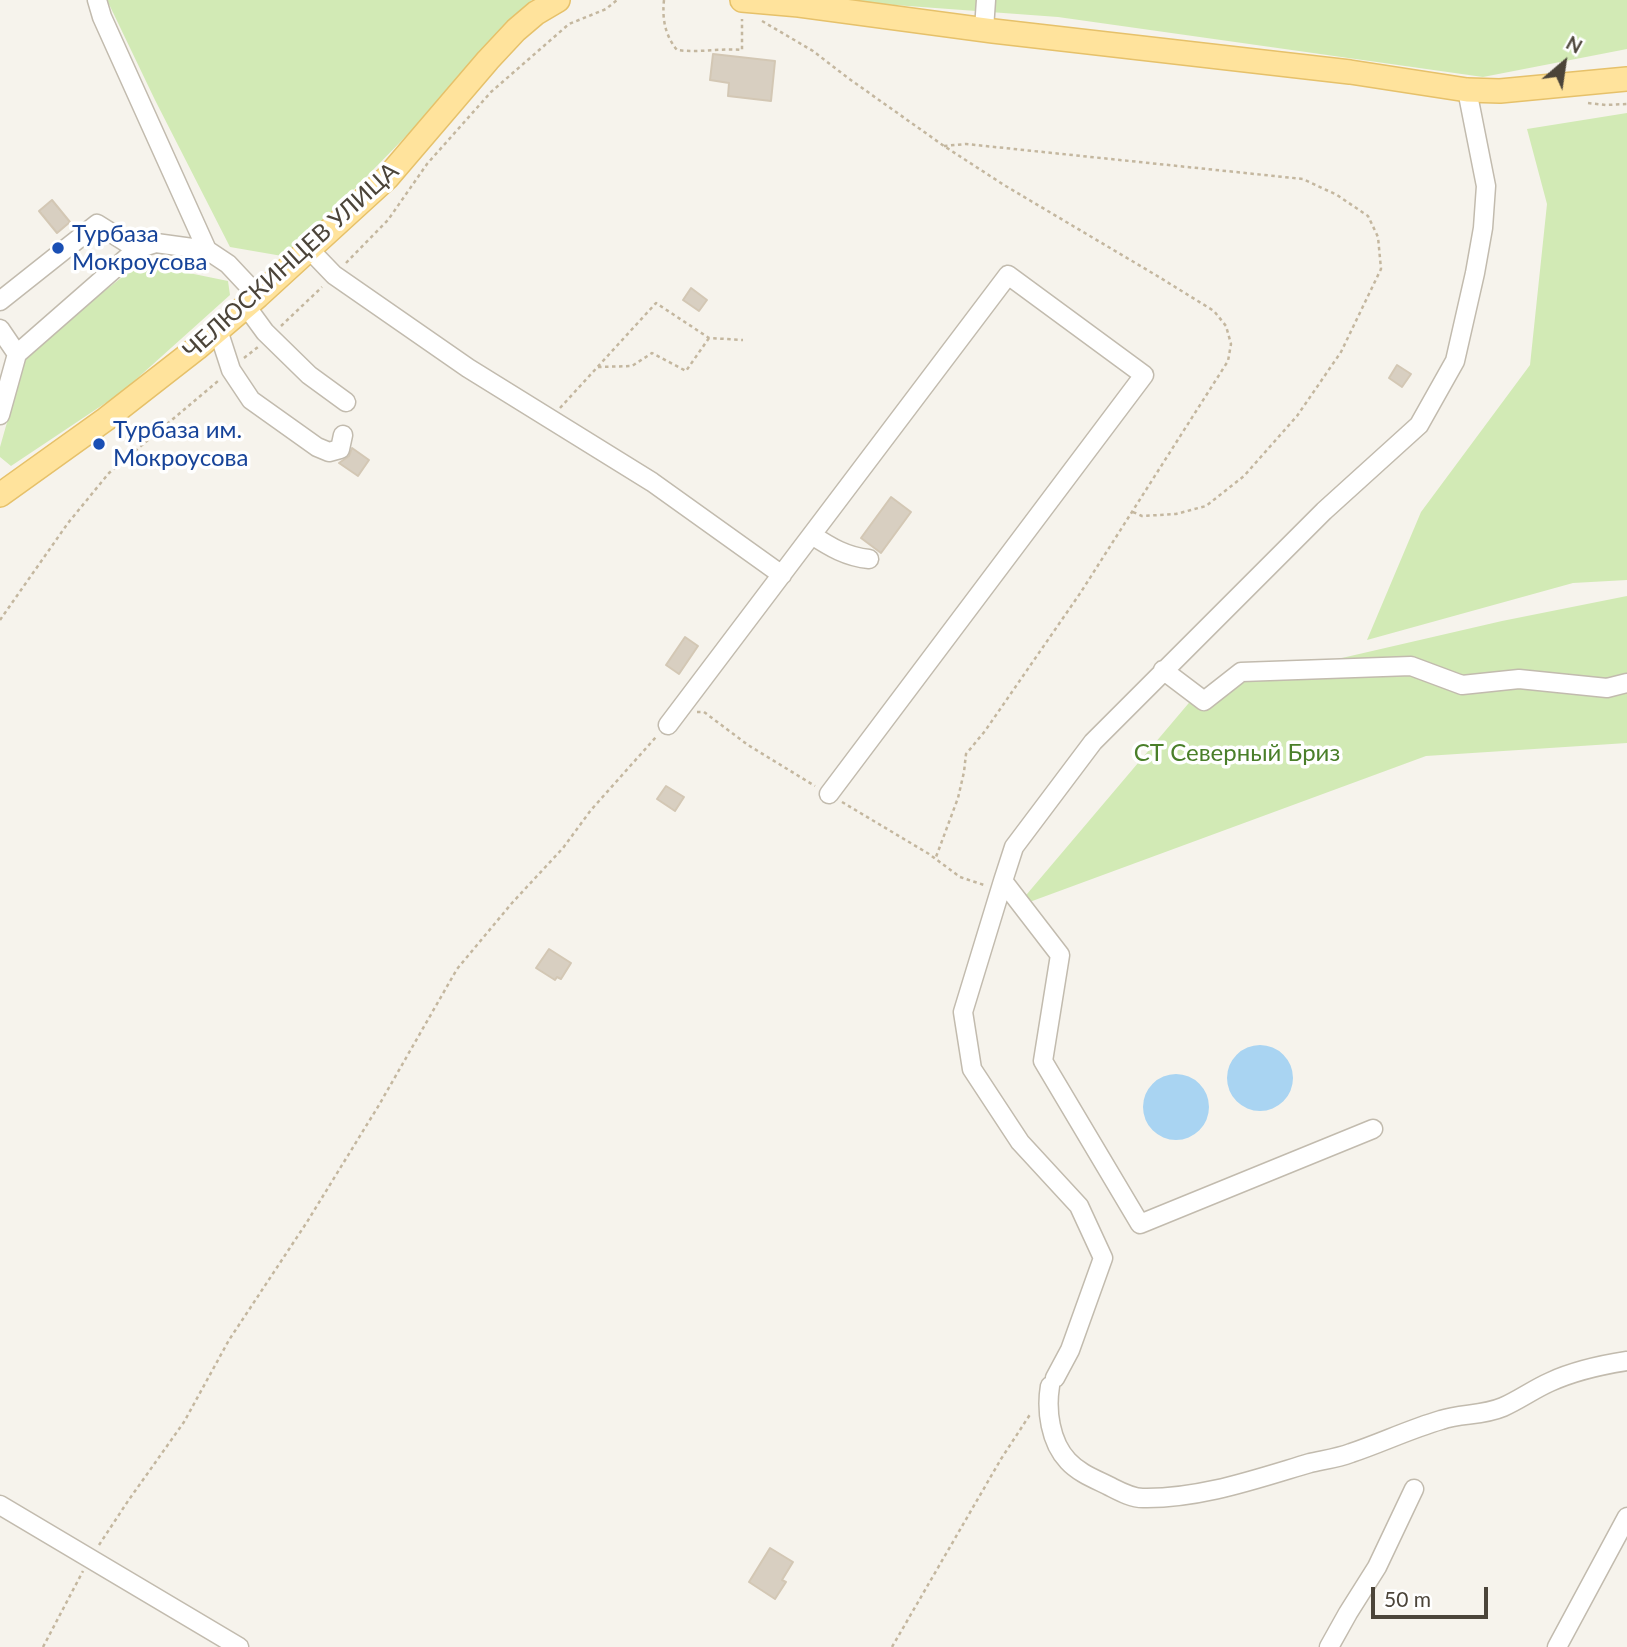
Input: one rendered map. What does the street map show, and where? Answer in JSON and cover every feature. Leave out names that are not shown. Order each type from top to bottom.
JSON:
[{"type":"main road","name":"ЧЕЛЮСКИНЦЕВ УЛИЦА","points":[[0,495],[106,419],[252,301],[387,178],[516,30],[536,13],[558,0]]},
{"type":"main road","points":[[747,10],[798,3],[984,29],[1350,72],[1467,90],[1500,91],[1627,79]]},
{"type":"street","points":[[97,0],[102,17],[207,250]]},
{"type":"street","points":[[984,29],[986,0]]},
{"type":"street","points":[[1467,90],[1486,186],[1483,228],[1455,361],[1419,425],[1324,511],[1093,742],[1014,847],[963,1013],[972,1069],[1020,1142],[1079,1206],[1104,1258],[1070,1350],[1052,1382],[1048,1409],[1059,1448],[1069,1462],[1089,1477],[1141,1499],[1217,1489],[1349,1454],[1445,1418],[1480,1415],[1503,1407],[1548,1382],[1571,1373],[1627,1361]]},
{"type":"street","points":[[0,301],[97,224],[136,249]]},
{"type":"street","points":[[0,415],[17,354],[136,249],[156,243],[207,250],[228,264],[270,336],[309,375],[346,401]]},
{"type":"street","points":[[309,249],[334,275],[468,368],[652,482],[782,575]]},
{"type":"street","points":[[668,725],[1007,275],[1143,376],[829,794]]},
{"type":"street","points":[[0,329],[17,354]]},
{"type":"street","points":[[218,330],[231,370],[251,400],[317,447],[329,452],[340,449],[343,435]]},
{"type":"street","points":[[812,535],[832,549],[850,545],[859,558],[869,559]]},
{"type":"street","points":[[1163,670],[1204,701],[1241,673],[1411,666],[1462,685],[1519,679],[1607,688],[1627,683]]},
{"type":"street","points":[[1002,885],[1060,955],[1043,1061],[1140,1224],[1373,1129]]},
{"type":"street","points":[[1329,1647],[1377,1567],[1414,1489]]},
{"type":"street","points":[[0,1505],[239,1647]]},
{"type":"street","points":[[1557,1647],[1627,1517]]},
{"type":"path","points":[[0,620],[68,523],[109,473],[296,314],[388,220],[427,164],[491,92],[569,24],[606,9],[617,0]]},
{"type":"path","points":[[664,0],[665,27],[669,40],[677,50],[742,50],[747,10],[813,51],[944,146],[1004,185],[1214,311],[1226,326],[1231,344],[1228,361],[1081,592],[985,731],[966,754],[958,798],[936,858]]},
{"type":"path","points":[[944,146],[980,145],[1303,179],[1337,195],[1368,216],[1377,237],[1381,269],[1340,352],[1297,416],[1244,476],[1206,506],[1176,514],[1142,516],[1132,512]]},
{"type":"path","points":[[550,418],[656,303],[709,338],[743,340]]},
{"type":"path","points":[[598,367],[632,366],[652,353],[686,371],[709,338]]},
{"type":"path","points":[[694,711],[704,712],[748,745],[936,858],[960,877],[1002,885]]},
{"type":"path","points":[[43,1647],[90,1558],[184,1422],[229,1340],[307,1222],[457,970],[512,903],[564,848],[590,810],[668,725]]},
{"type":"path","points":[[892,1647],[1001,1459],[1052,1382]]},
{"type":"green space","points":[[107,0],[532,0],[412,130],[288,257],[230,247]]},
{"type":"green space","points":[[856,0],[1627,0],[1627,49],[1483,77],[1058,17]]},
{"type":"green space","points":[[1627,113],[1627,580],[1573,583],[1367,640],[1421,512],[1530,365],[1547,204],[1527,129]]},
{"type":"green space","points":[[140,263],[228,281],[230,295],[122,392],[11,466],[0,457],[0,447],[27,352]]},
{"type":"green space","name":"СТ Северный Бриз","points":[[1627,596],[1627,743],[1426,756],[1016,907],[1199,691],[1502,621]]},
{"type":"water","points":[[1260,1045],[1283,1055],[1293,1078],[1283,1101],[1260,1111],[1237,1101],[1227,1078],[1237,1055]]},
{"type":"water","points":[[1176,1074],[1189,1077],[1199,1084],[1206,1094],[1209,1107],[1206,1120],[1199,1130],[1189,1137],[1176,1140],[1163,1137],[1153,1130],[1146,1120],[1143,1107],[1146,1094],[1153,1084],[1163,1077]]},
{"type":"building","points":[[713,54],[775,61],[771,101],[728,96],[729,83],[710,80]]},
{"type":"building","points":[[52,200],[70,222],[57,233],[39,211]]},
{"type":"building","points":[[691,288],[707,300],[699,311],[683,300]]},
{"type":"building","points":[[1397,365],[1411,374],[1402,387],[1389,378]]},
{"type":"building","points":[[352,448],[369,460],[358,476],[339,463],[349,456]]},
{"type":"building","points":[[891,497],[911,512],[881,553],[861,538]]},
{"type":"building","points":[[685,637],[698,646],[679,674],[666,665]]},
{"type":"building","points":[[666,786],[684,797],[675,811],[657,799]]},
{"type":"building","points":[[549,949],[571,963],[561,979],[557,977],[555,980],[536,968]]},
{"type":"building","points":[[770,1548],[793,1562],[782,1580],[786,1582],[775,1599],[749,1582]]},
{"type":"place","name":"Турбаза Мокроусова","points":[[58,248]]},
{"type":"place","name":"Турбаза им. Мокроусова","points":[[99,444]]}]
